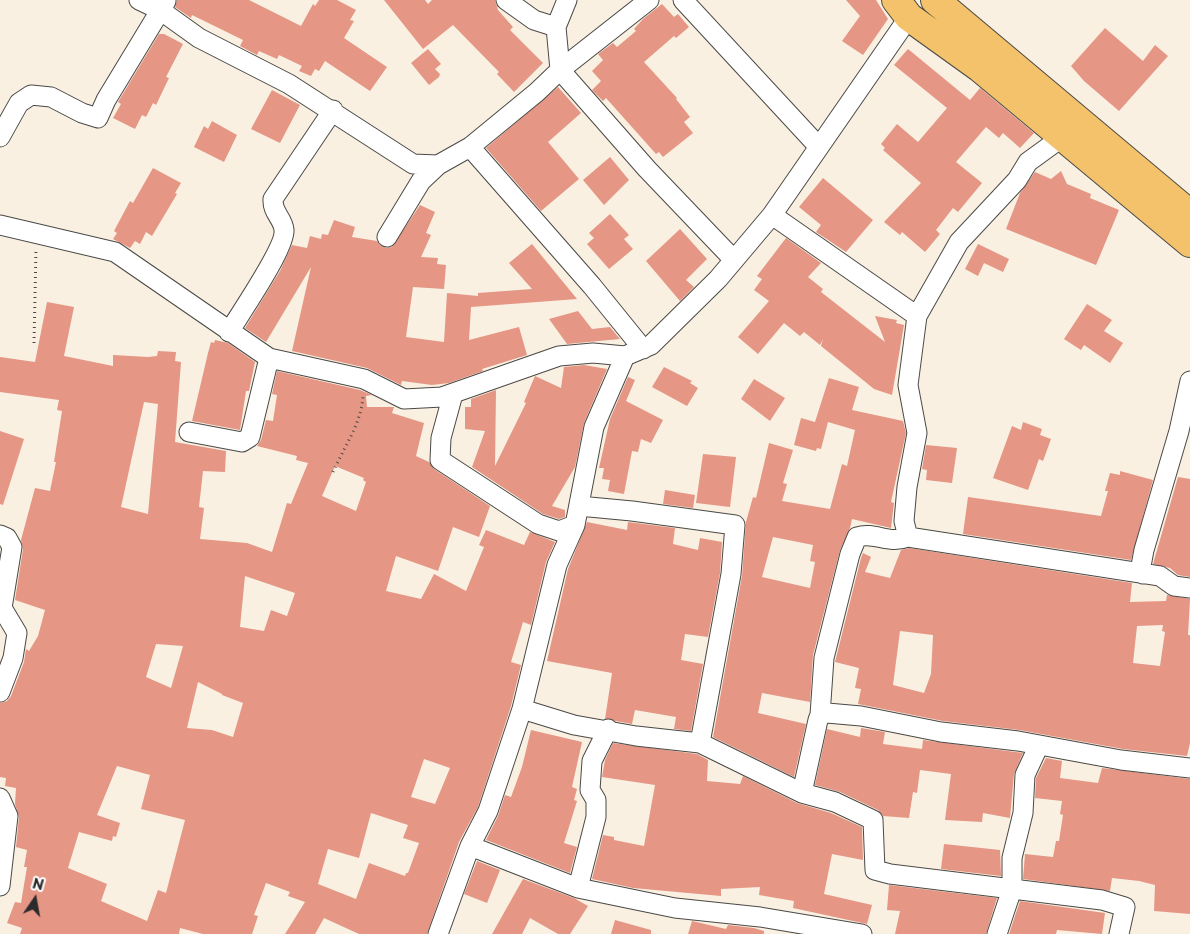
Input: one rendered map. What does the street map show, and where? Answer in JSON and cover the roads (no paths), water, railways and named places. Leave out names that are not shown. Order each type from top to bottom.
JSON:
[{"type":"main road","points":[[934,0],[1190,214]]},
{"type":"main road","points":[[902,8],[980,68],[1061,138],[1190,243]]},
{"type":"street","points":[[139,0],[164,5],[199,38],[263,70],[332,110],[413,164],[438,165]]},
{"type":"street","points":[[506,0],[534,20],[556,28]]},
{"type":"street","points":[[567,0],[556,28],[560,70],[647,169],[734,260]]},
{"type":"street","points":[[387,237],[422,181],[438,165],[470,147],[537,92],[560,70],[649,0]]},
{"type":"street","points":[[683,0],[819,147]]},
{"type":"street","points":[[0,138],[19,103],[31,95],[51,97],[98,118],[106,100],[164,5]]},
{"type":"street","points":[[0,225],[115,252],[269,358],[364,379],[404,399],[442,397],[453,394],[559,356],[592,353],[625,356],[651,345],[718,279],[772,215],[819,147],[902,8]]},
{"type":"street","points":[[229,332],[272,262],[284,236],[283,224],[272,207],[273,199],[332,110]]},
{"type":"street","points":[[908,537],[904,522],[907,486],[917,433],[908,385],[917,316],[958,242],[1017,180],[1028,162],[1061,138]]},
{"type":"street","points":[[470,147],[592,286],[643,349]]},
{"type":"street","points":[[772,215],[917,316]]},
{"type":"street","points":[[438,934],[470,846],[488,811],[522,709],[557,565],[574,525],[579,506],[594,427],[625,356]]},
{"type":"street","points":[[189,432],[242,442],[250,437],[269,358]]},
{"type":"street","points":[[1143,574],[1141,566],[1146,541],[1179,432],[1190,381]]},
{"type":"street","points":[[453,394],[442,438],[440,460],[538,524],[559,531],[574,525]]},
{"type":"street","points":[[579,506],[735,525],[731,574],[700,743]]},
{"type":"street","points":[[802,793],[820,715],[824,658],[850,554],[857,537],[864,534],[894,542],[908,537],[1099,565],[1160,576],[1174,586],[1190,588]]},
{"type":"street","points":[[0,535],[7,538],[12,547],[2,608],[16,633],[13,658],[0,692]]},
{"type":"street","points":[[522,709],[574,725],[608,729],[636,736],[700,743],[802,793],[835,802],[873,820],[875,870],[890,874],[1102,900],[1125,907],[1119,934]]},
{"type":"street","points":[[820,715],[827,713],[861,716],[941,732],[1039,745],[1121,760],[1190,768]]},
{"type":"street","points":[[578,888],[596,817],[596,800],[590,790],[592,760],[608,729]]},
{"type":"street","points":[[996,934],[1012,889],[1012,858],[1023,813],[1025,775],[1039,745]]},
{"type":"street","points":[[0,798],[8,816],[0,886]]},
{"type":"street","points":[[470,846],[578,888],[766,927],[862,934]]}]
